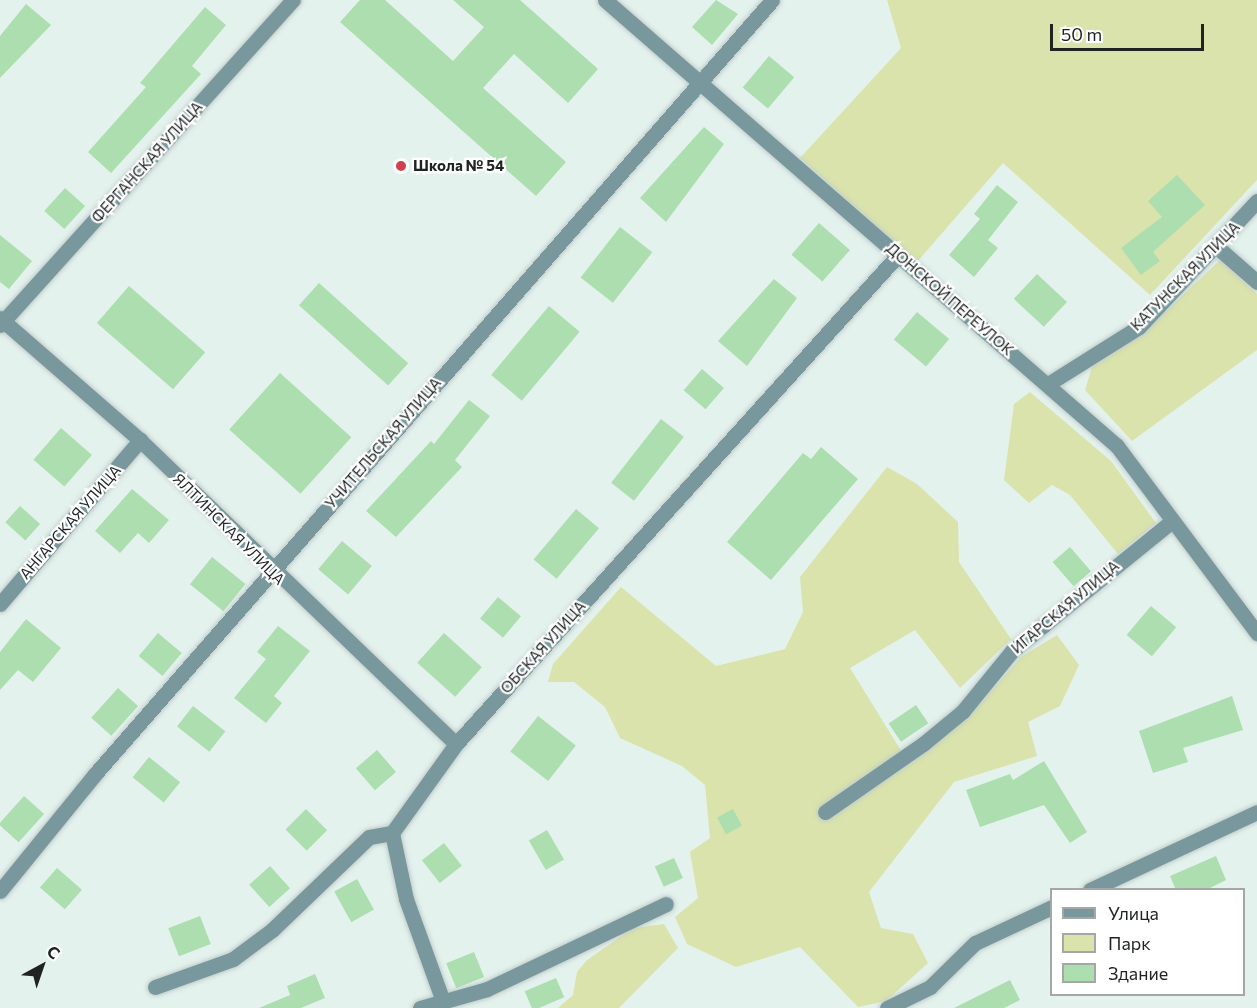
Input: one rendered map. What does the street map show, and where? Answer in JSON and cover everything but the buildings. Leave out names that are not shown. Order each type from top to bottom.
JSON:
[{"type":"street","name":"ФЕРГАНСКАЯ УЛИЦА","points":[[1,322],[293,0]]},
{"type":"street","name":"ДОНСКОЙ ПЕРЕУЛОК","points":[[605,0],[1117,446],[1257,633]]},
{"type":"street","name":"УЧИТЕЛЬСКАЯ УЛИЦА","points":[[0,891],[271,572],[772,0]]},
{"type":"street","name":"КАТУНСКАЯ УЛИЦА","points":[[1048,384],[1139,327],[1217,247],[1257,201]]},
{"type":"street","points":[[1217,247],[1257,282]]},
{"type":"street","name":"ОБСКАЯ УЛИЦА","points":[[392,832],[456,744],[898,255]]},
{"type":"street","name":"ЯЛТИНСКАЯ УЛИЦА","points":[[1,322],[140,440],[271,572],[456,744]]},
{"type":"street","name":"АНГАРСКАЯ УЛИЦА","points":[[0,604],[140,440]]},
{"type":"street","name":"ИГАРСКАЯ УЛИЦА","points":[[825,812],[923,744],[963,711],[1011,651],[1172,521]]},
{"type":"street","points":[[1094,888],[1257,814]]},
{"type":"street","points":[[155,987],[233,959],[272,930],[369,837],[392,832],[406,899],[443,1001]]},
{"type":"street","points":[[420,1008],[487,989],[666,904]]},
{"type":"street","points":[[887,1008],[930,987],[975,943],[1050,908]]},
{"type":"green space","points":[[887,0],[1257,0],[1257,180],[1150,295],[1003,163],[917,262],[800,158],[901,48]]},
{"type":"green space","points":[[1220,260],[1257,294],[1257,350],[1132,441],[1085,390],[1092,367],[1143,333]]},
{"type":"green space","points":[[1030,392],[1111,461],[1156,523],[1118,554],[1070,495],[1052,485],[1029,503],[1004,480],[1014,404]]},
{"type":"green space","points":[[887,467],[917,484],[958,522],[959,562],[1011,639],[960,688],[915,630],[850,668],[908,762],[973,712],[1021,657],[1057,635],[1079,665],[1060,706],[1028,722],[1037,756],[954,782],[869,892],[881,928],[913,934],[928,963],[886,1001],[858,1007],[800,947],[736,967],[687,944],[675,917],[698,898],[690,852],[710,838],[705,785],[682,766],[620,738],[605,707],[574,682],[548,682],[553,664],[621,587],[716,666],[785,649],[803,612],[800,577]]},
{"type":"green space","points":[[664,924],[678,948],[619,1008],[558,1008],[573,995],[577,972],[587,960],[633,928]]},
{"type":"place","name":"Школа № 54","points":[[401,166]]}]
